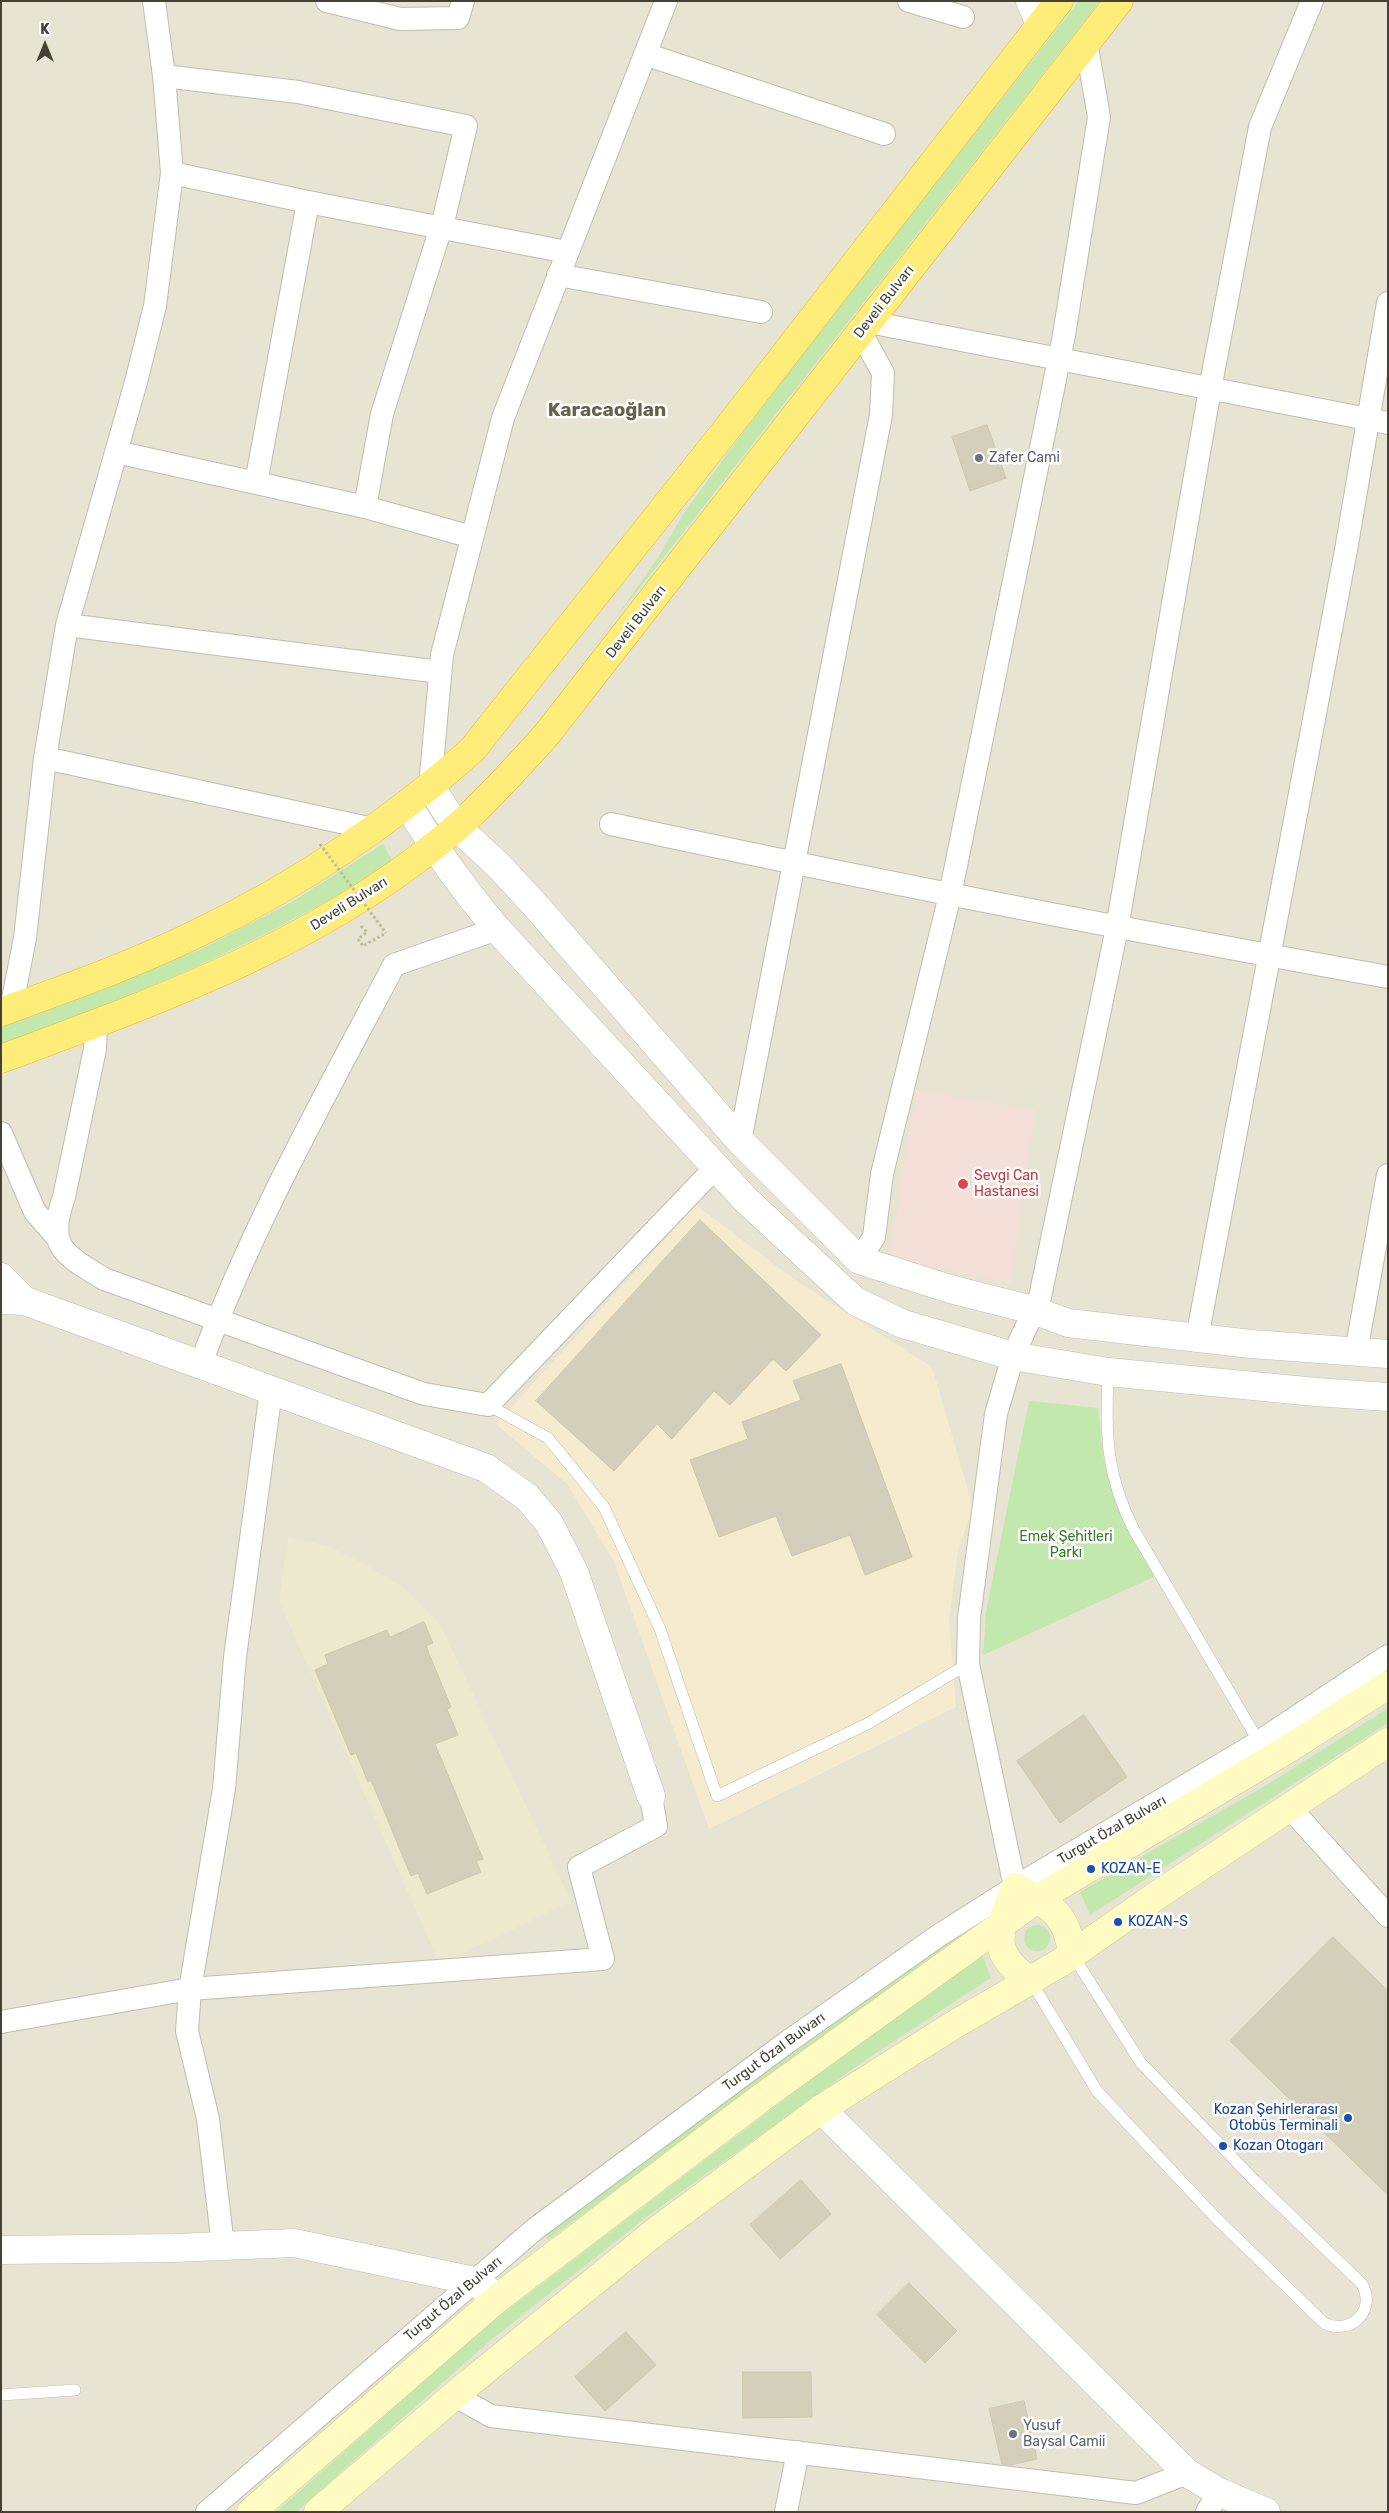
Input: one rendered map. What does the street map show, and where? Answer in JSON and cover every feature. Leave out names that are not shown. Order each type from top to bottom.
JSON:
[{"type":"highway","points":[[6,1011],[198,933],[300,878],[407,804],[472,750],[730,424],[1035,13],[1059,1]]},
{"type":"highway","name":"Develi Bulvarı","points":[[1,1059],[202,981],[290,940],[402,870],[456,826],[498,787],[547,734],[1119,1]]},
{"type":"main road","name":"Turgut Özal Bulvarı","points":[[251,2512],[498,2298],[761,2098],[1003,1922],[1026,1893],[1283,1752],[1388,1685]]},
{"type":"main road","points":[[318,2512],[455,2396],[655,2232],[821,2109],[952,2026],[1031,1981],[1388,1742]]},
{"type":"main road","points":[[1026,1893],[1051,1906],[1066,1925],[1072,1954]]},
{"type":"main road","points":[[1003,1922],[1000,1945],[1006,1961],[1031,1981]]},
{"type":"street","points":[[6,1011],[25,938],[45,758],[67,625],[155,306],[172,173],[164,76],[154,1]]},
{"type":"street","points":[[327,1],[400,19],[458,18],[463,1]]},
{"type":"street","points":[[666,1],[503,418],[442,655],[430,786],[456,826],[499,866],[536,906],[740,1141],[859,1260],[950,1289],[1033,1310],[1068,1323],[1197,1338],[1388,1354]]},
{"type":"street","points":[[909,1],[962,17]]},
{"type":"street","points":[[1026,1893],[968,1664],[970,1618],[996,1414],[1013,1356],[1040,1297],[1118,928],[1210,389],[1260,127],[1312,1]]},
{"type":"street","points":[[859,1260],[874,1237],[882,1174],[950,895],[1059,360],[1099,117],[1086,42]]},
{"type":"street","points":[[645,54],[884,134]]},
{"type":"street","points":[[164,76],[298,92],[466,126],[441,228],[382,414],[365,507]]},
{"type":"street","points":[[172,173],[308,202],[567,252]]},
{"type":"street","points":[[256,483],[308,202]]},
{"type":"street","points":[[558,275],[761,312]]},
{"type":"street","points":[[1197,1338],[1346,550],[1377,421],[1388,303]]},
{"type":"street","points":[[865,328],[1059,360],[1377,421]]},
{"type":"street","points":[[740,1141],[881,416],[883,373],[865,328]]},
{"type":"street","points":[[116,452],[365,507],[472,537]]},
{"type":"street","points":[[67,625],[440,672]]},
{"type":"street","points":[[45,758],[373,828]]},
{"type":"street","points":[[407,804],[432,846],[472,900],[497,929],[715,1168],[746,1200],[855,1301],[903,1324],[1013,1356],[1108,1372],[1388,1397]]},
{"type":"street","points":[[611,824],[950,895],[1118,928],[1388,977]]},
{"type":"street","points":[[200,1366],[216,1321],[300,1143],[394,965],[497,929]]},
{"type":"street","points":[[57,1238],[57,1218],[64,1197],[91,1067],[96,1023]]},
{"type":"street","points":[[1,1133],[36,1212],[57,1238],[66,1254],[104,1279],[216,1321],[424,1394],[488,1405],[715,1168]]},
{"type":"street","points":[[1356,1352],[1388,1174]]},
{"type":"street","points":[[1,1277],[13,1301],[486,1468],[527,1497],[549,1523],[574,1572],[651,1796],[656,1826],[579,1867],[603,1958],[190,1989],[1,2022]]},
{"type":"street","points":[[222,2246],[208,2119],[186,2031],[190,1989],[224,1789],[235,1657],[271,1391]]},
{"type":"street","name":"Turgut Özal Bulvarı","points":[[207,2512],[535,2229],[786,2043],[938,1936],[1026,1893],[1388,1656]]},
{"type":"street","points":[[1289,1807],[1388,1916]]},
{"type":"street","points":[[821,2109],[1187,2473],[1213,2502],[1266,2512]]},
{"type":"street","points":[[1,2250],[222,2246],[294,2242],[474,2281],[498,2298]]},
{"type":"street","points":[[455,2396],[491,2416],[1136,2493],[1187,2473]]},
{"type":"street","points":[[786,2512],[798,2452]]},
{"type":"lane","points":[[1108,1372],[1106,1432],[1108,1454],[1118,1494],[1134,1530],[1259,1742]]},
{"type":"lane","points":[[488,1405],[548,1438],[604,1508],[660,1629],[717,1796],[867,1724],[968,1664]]},
{"type":"lane","points":[[1031,1981],[1097,2091],[1215,2217],[1324,2323],[1340,2328],[1356,2323],[1367,2304],[1362,2284],[1255,2181],[1141,2063],[1072,1954]]},
{"type":"lane","points":[[1,2395],[75,2390]]},
{"type":"path","points":[[320,844],[386,933],[363,946],[358,939],[367,932]]},
{"type":"shaded area","points":[[1,1],[1388,1],[1388,2512],[1,2512]]},
{"type":"shaded area","name":"Sevgi Can Hastanesi","points":[[916,1090],[1035,1110],[1011,1283],[889,1258]]},
{"type":"shaded area","points":[[696,1205],[795,1280],[932,1367],[973,1507],[958,1551],[949,1619],[956,1707],[709,1829],[614,1562],[568,1485],[496,1424]]},
{"type":"shaded area","points":[[288,1538],[325,1545],[365,1564],[403,1587],[440,1624],[571,1901],[440,1965],[279,1601]]},
{"type":"green space","points":[[1079,1],[1100,1],[547,706],[617,616],[657,559],[684,513],[733,446],[827,322]]},
{"type":"green space","points":[[383,844],[395,865],[301,915],[230,951],[155,985],[1,1045],[1,1028],[199,950],[290,903]]},
{"type":"green space","name":"Emek Şehitleri Parkı","points":[[1029,1401],[1098,1408],[1104,1461],[1121,1510],[1158,1575],[983,1655],[986,1612]]},
{"type":"green space","points":[[1388,1708],[1388,1723],[1090,1915],[1080,1892],[1270,1783]]},
{"type":"green space","points":[[1037,1925],[1046,1929],[1050,1938],[1046,1947],[1037,1951],[1028,1947],[1024,1938],[1028,1929]]},
{"type":"green space","points":[[956,1931],[960,1936],[548,2240],[546,2234]]},
{"type":"green space","points":[[982,1954],[991,1978],[868,2058],[649,2215],[492,2339],[296,2512],[276,2512],[489,2324],[864,2039]]},
{"type":"building","name":"Zafer Cami","points":[[987,425],[1006,478],[970,491],[952,437]]},
{"type":"building","points":[[700,1220],[821,1335],[786,1371],[773,1359],[730,1405],[714,1391],[672,1439],[657,1424],[614,1471],[536,1401]]},
{"type":"building","points":[[841,1364],[912,1557],[865,1575],[850,1535],[792,1556],[776,1516],[719,1537],[690,1460],[748,1439],[742,1422],[801,1400],[793,1381]]},
{"type":"building","points":[[424,1622],[433,1643],[426,1646],[451,1707],[447,1709],[458,1735],[435,1744],[483,1859],[476,1861],[481,1872],[427,1894],[418,1873],[411,1876],[371,1780],[368,1782],[356,1753],[351,1755],[315,1670],[328,1664],[325,1655],[387,1630],[390,1637]]},
{"type":"building","points":[[1084,1715],[1127,1777],[1060,1823],[1017,1761]]},
{"type":"building","name":"Kozan Şehirlerarası Otobüs Terminali","points":[[1333,1937],[1388,1991],[1388,2195],[1230,2041]]},
{"type":"building","points":[[801,2180],[831,2214],[780,2259],[750,2225]]},
{"type":"building","points":[[909,2283],[957,2331],[925,2363],[877,2315]]},
{"type":"building","points":[[626,2332],[656,2365],[605,2411],[575,2377]]},
{"type":"building","points":[[743,2372],[811,2372],[812,2417],[743,2418]]},
{"type":"building","name":"Yusuf Baysal Camii","points":[[1024,2401],[1037,2459],[1011,2465],[1002,2464],[989,2409]]},
{"type":"place","name":"Zafer Cami","points":[[979,458]]},
{"type":"place","name":"Sevgi Can Hastanesi","points":[[963,1184]]},
{"type":"place","name":"KOZAN-E","points":[[1091,1869]]},
{"type":"place","name":"KOZAN-S","points":[[1118,1922]]},
{"type":"place","name":"Kozan Şehirlerarası Otobüs Terminali","points":[[1348,2118]]},
{"type":"place","name":"Kozan Otogarı","points":[[1223,2146]]},
{"type":"place","name":"Yusuf Baysal Camii","points":[[1013,2434]]},
{"type":"district","name":"Karacaoğlan","points":[[607,411]]}]
